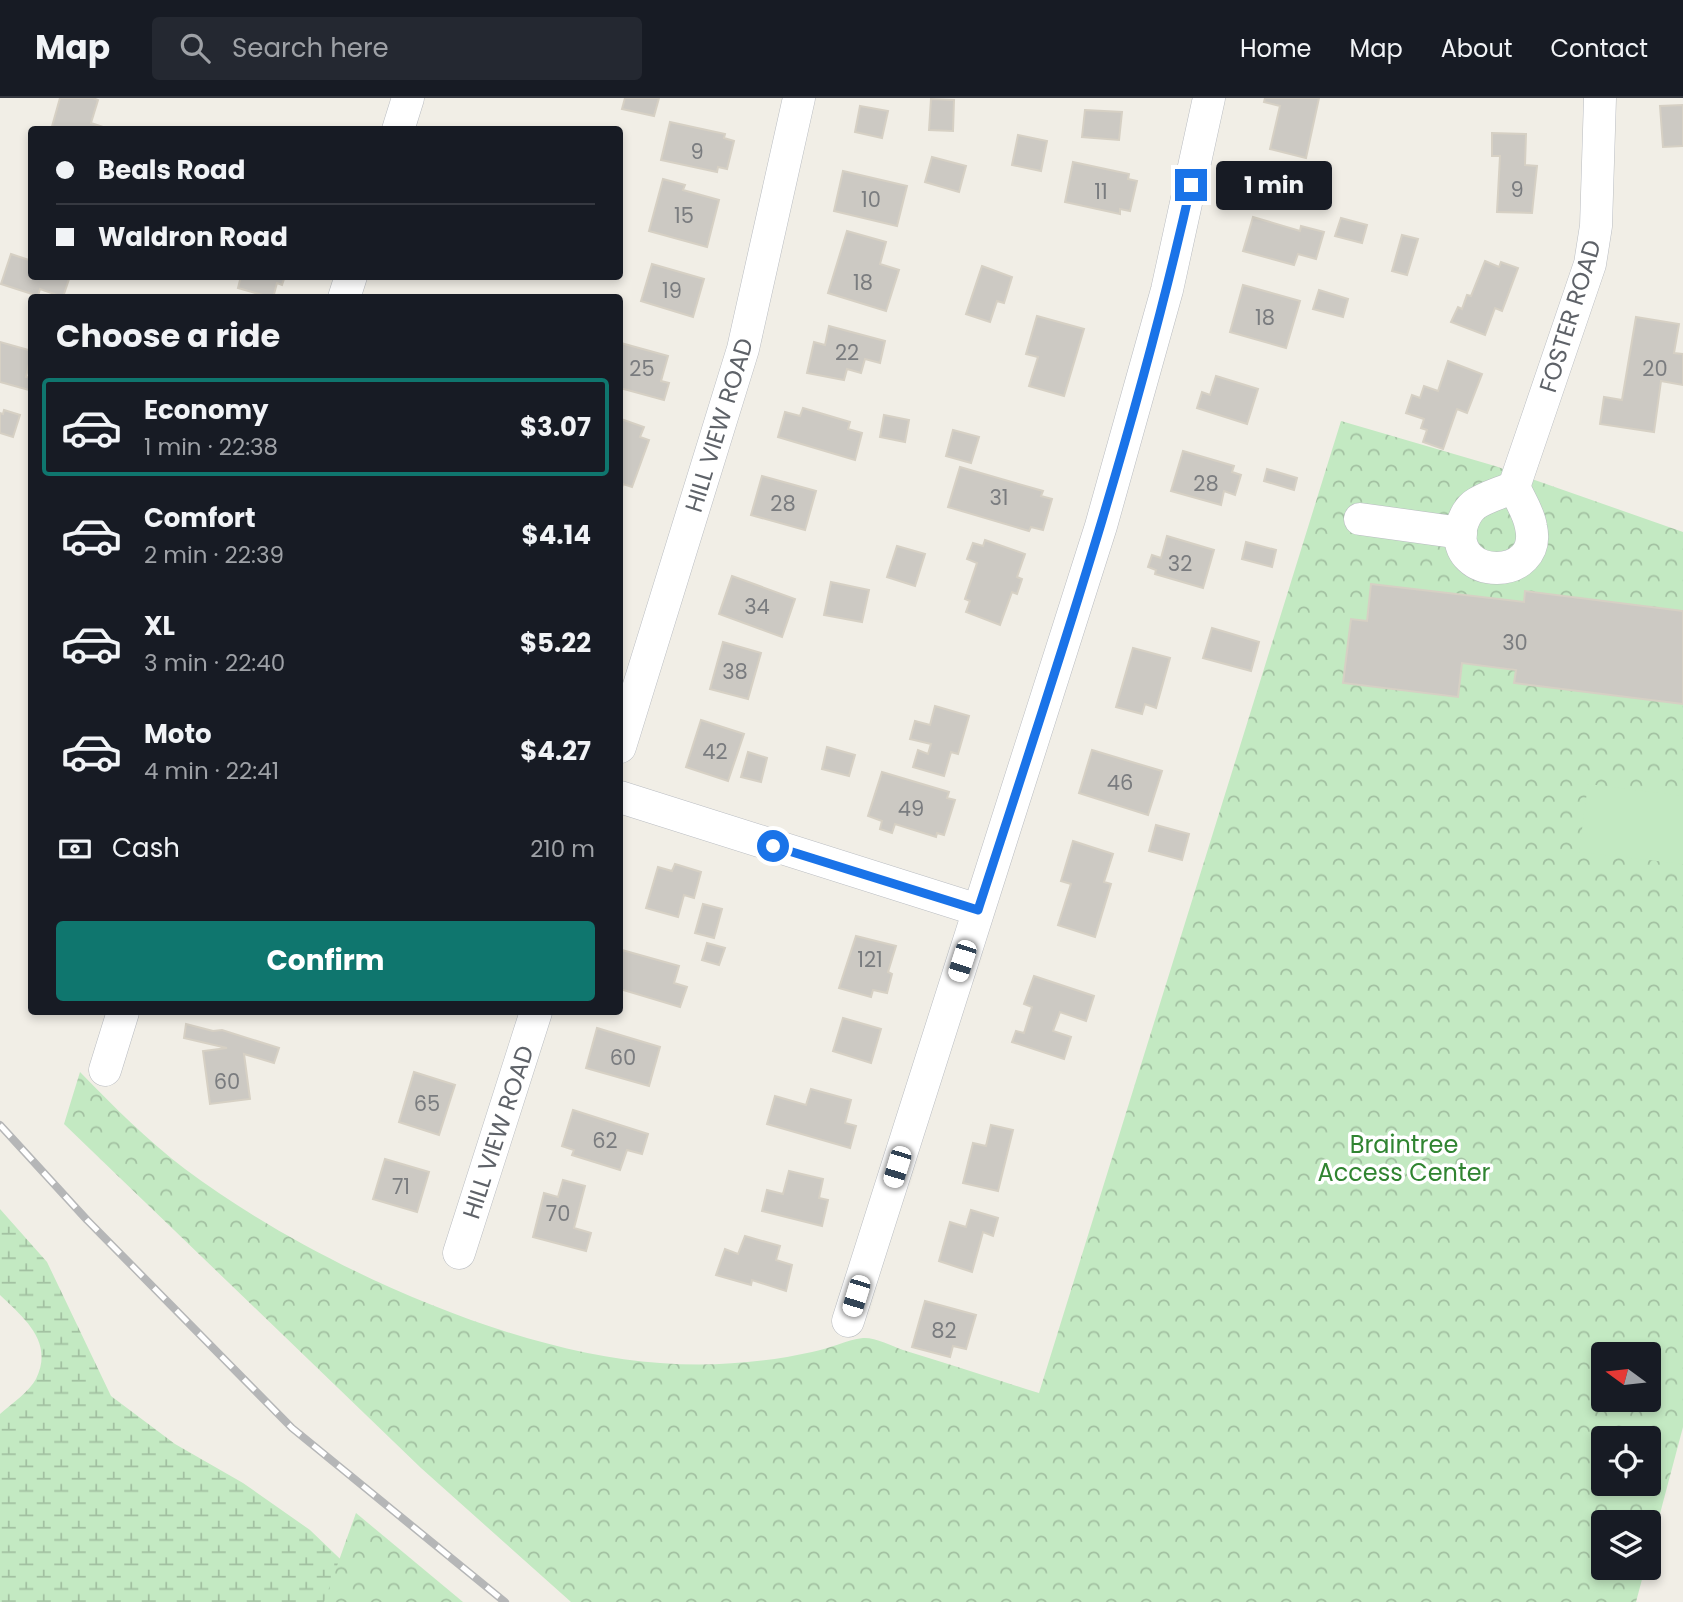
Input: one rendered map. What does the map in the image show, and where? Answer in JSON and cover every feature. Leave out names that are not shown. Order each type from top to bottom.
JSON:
[{"type":"street","points":[[399,126],[408,98]]},
{"type":"street","name":"HILL VIEW ROAD","points":[[623,737],[743,349],[799,98]]},
{"type":"street","points":[[848,1321],[1085,578],[1143,379],[1178,242],[1209,98]]},
{"type":"street","name":"FOSTER ROAD","points":[[1514,487],[1590,264],[1596,226],[1600,98]]},
{"type":"street","points":[[1514,487],[1530,521],[1532,533],[1528,551],[1512,566],[1500,569],[1480,565],[1465,551],[1461,533],[1466,515],[1474,506],[1514,487]]},
{"type":"street","points":[[1360,519],[1461,533]]},
{"type":"street","points":[[623,798],[978,910]]},
{"type":"street","points":[[105,1070],[122,1015]]},
{"type":"street","name":"HILL VIEW ROAD","points":[[459,1253],[535,1015]]},
{"type":"green space","name":"Braintree Access Center","points":[[1341,421],[1495,466],[1683,532],[1683,1427],[1661,1510],[1591,1510],[1591,1580],[1642,1580],[1636,1602],[571,1602],[421,1468],[64,1124],[80,1072],[131,1123],[185,1169],[289,1236],[348,1268],[411,1296],[475,1321],[539,1341],[601,1356],[698,1365],[774,1359],[818,1351],[863,1338],[878,1340],[1039,1393]]},
{"type":"green space","points":[[1588,784],[1683,796],[1683,864],[1579,852]]},
{"type":"green space","points":[[0,1209],[47,1262],[111,1396],[175,1444],[243,1483],[310,1530],[385,1602],[0,1602],[0,1414],[33,1384],[41,1366],[41,1354],[34,1332],[0,1295]]},
{"type":"green space","points":[[356,1513],[463,1602],[324,1602]]},
{"type":"building","points":[[60,98],[98,100],[91,123],[100,126],[52,126]]},
{"type":"building","points":[[625,98],[659,98],[654,116],[622,109]]},
{"type":"building","points":[[1265,98],[1319,98],[1306,158],[1270,149],[1280,106],[1264,102]]},
{"type":"building","points":[[931,99],[954,100],[953,131],[929,130]]},
{"type":"building","points":[[1683,105],[1683,146],[1663,147],[1660,106]]},
{"type":"building","points":[[860,106],[888,111],[882,138],[855,132]]},
{"type":"building","points":[[1085,110],[1122,112],[1119,140],[1082,137]]},
{"type":"building","points":[[670,122],[725,134],[724,138],[734,141],[727,169],[718,167],[717,172],[661,160]]},
{"type":"building","points":[[1492,133],[1526,134],[1525,165],[1537,166],[1532,213],[1497,212],[1500,156],[1492,156]]},
{"type":"building","points":[[1018,135],[1047,141],[1041,171],[1012,165]]},
{"type":"building","points":[[932,157],[966,166],[959,192],[925,182]]},
{"type":"building","points":[[1073,162],[1129,174],[1128,179],[1137,181],[1130,211],[1120,209],[1120,214],[1065,202]]},
{"type":"building","points":[[843,171],[907,186],[897,226],[834,211]]},
{"type":"building","points":[[663,179],[685,185],[683,190],[719,200],[707,247],[649,231]]},
{"type":"building","points":[[1253,217],[1300,231],[1301,226],[1324,232],[1316,259],[1298,254],[1294,265],[1243,251]]},
{"type":"building","points":[[1341,218],[1367,225],[1362,243],[1335,236]]},
{"type":"building","points":[[847,231],[886,242],[880,264],[899,270],[886,311],[828,293]]},
{"type":"building","points":[[1402,235],[1418,239],[1407,275],[1392,271]]},
{"type":"building","points":[[11,254],[28,260],[28,280],[69,280],[64,294],[40,289],[39,294],[32,294],[1,284]]},
{"type":"building","points":[[1485,261],[1499,267],[1501,262],[1518,268],[1502,311],[1495,308],[1485,335],[1451,322],[1458,307],[1462,309],[1467,295],[1471,296]]},
{"type":"building","points":[[652,264],[704,279],[693,317],[641,301]]},
{"type":"building","points":[[982,266],[1012,277],[1004,303],[997,301],[990,322],[966,314]]},
{"type":"building","points":[[240,280],[284,280],[282,285],[277,283],[274,294],[259,294],[238,288]]},
{"type":"building","points":[[1243,285],[1300,301],[1286,348],[1230,332]]},
{"type":"building","points":[[1319,290],[1348,299],[1343,317],[1313,309]]},
{"type":"building","points":[[1037,316],[1084,329],[1064,396],[1029,386],[1038,357],[1026,354]]},
{"type":"building","points":[[1636,317],[1679,324],[1674,353],[1683,354],[1683,385],[1661,381],[1654,432],[1600,424],[1604,397],[1622,400]]},
{"type":"building","points":[[829,326],[885,341],[880,363],[865,359],[861,373],[847,369],[844,380],[807,373],[814,342],[825,345]]},
{"type":"building","points":[[0,342],[28,350],[28,390],[0,382]]},
{"type":"building","points":[[623,344],[668,356],[661,381],[669,383],[664,400],[623,389]]},
{"type":"building","points":[[1448,361],[1482,374],[1467,413],[1457,409],[1443,449],[1423,442],[1427,430],[1421,428],[1424,419],[1406,413],[1412,395],[1420,398],[1424,386],[1438,391]]},
{"type":"building","points":[[1216,376],[1258,389],[1247,424],[1197,408],[1202,392],[1210,395]]},
{"type":"building","points":[[803,408],[850,422],[848,429],[862,433],[855,460],[778,437],[785,412],[800,416]]},
{"type":"building","points":[[4,410],[20,415],[13,437],[0,433],[0,413],[3,414]]},
{"type":"building","points":[[884,415],[909,420],[905,442],[880,437]]},
{"type":"building","points":[[623,420],[644,427],[640,437],[649,440],[632,487],[623,484]]},
{"type":"building","points":[[953,430],[979,437],[971,463],[946,456]]},
{"type":"building","points":[[1183,451],[1234,466],[1232,472],[1241,475],[1235,495],[1224,491],[1221,505],[1171,491]]},
{"type":"building","points":[[960,467],[1043,491],[1041,496],[1052,499],[1043,530],[1031,527],[1029,531],[948,507]]},
{"type":"building","points":[[1267,469],[1297,478],[1294,490],[1264,481]]},
{"type":"building","points":[[762,476],[816,491],[805,530],[751,515]]},
{"type":"building","points":[[1167,536],[1214,550],[1203,588],[1155,574],[1156,570],[1148,567],[1152,555],[1161,558]]},
{"type":"building","points":[[985,540],[1025,554],[1017,577],[1022,579],[1017,594],[1012,592],[1000,625],[966,612],[970,601],[965,599],[977,563],[967,559],[973,543],[983,546]]},
{"type":"building","points":[[1246,542],[1276,550],[1272,567],[1242,559]]},
{"type":"building","points":[[897,546],[925,554],[915,586],[887,577]]},
{"type":"building","points":[[732,576],[795,599],[782,637],[719,614]]},
{"type":"building","points":[[831,582],[869,590],[862,622],[824,615]]},
{"type":"building","points":[[1371,584],[1524,602],[1525,591],[1683,611],[1683,704],[1514,683],[1516,670],[1462,663],[1458,697],[1343,683],[1351,619],[1367,621]]},
{"type":"building","points":[[1212,628],[1259,642],[1251,671],[1203,658]]},
{"type":"building","points":[[723,642],[761,653],[748,699],[710,689]]},
{"type":"building","points":[[1133,648],[1170,658],[1156,708],[1145,704],[1142,714],[1116,707]]},
{"type":"building","points":[[935,706],[969,716],[958,754],[951,752],[944,776],[913,767],[918,750],[928,754],[931,744],[910,739],[915,721],[930,725]]},
{"type":"building","points":[[701,720],[744,734],[728,781],[686,767]]},
{"type":"building","points":[[827,747],[855,755],[849,776],[822,769]]},
{"type":"building","points":[[1092,750],[1162,771],[1148,815],[1079,793]]},
{"type":"building","points":[[748,752],[767,758],[761,782],[741,777]]},
{"type":"building","points":[[882,772],[949,792],[947,798],[955,800],[944,835],[937,833],[936,837],[895,824],[892,833],[880,829],[882,821],[868,816]]},
{"type":"building","points":[[1156,825],[1189,834],[1182,860],[1149,851]]},
{"type":"building","points":[[1073,841],[1113,854],[1104,882],[1111,884],[1095,937],[1058,925],[1071,884],[1061,881]]},
{"type":"building","points":[[675,864],[701,872],[694,898],[684,895],[678,917],[646,908],[658,867],[672,871]]},
{"type":"building","points":[[703,904],[722,909],[714,938],[695,933]]},
{"type":"building","points":[[856,936],[896,946],[888,972],[892,974],[887,993],[873,990],[871,997],[839,988]]},
{"type":"building","points":[[707,943],[725,948],[719,965],[702,960]]},
{"type":"building","points":[[623,950],[679,966],[674,983],[687,987],[680,1007],[623,990]]},
{"type":"building","points":[[1034,976],[1094,996],[1086,1021],[1060,1012],[1053,1031],[1071,1037],[1064,1059],[1012,1042],[1016,1031],[1024,1033],[1032,1007],[1024,1004]]},
{"type":"building","points":[[843,1018],[881,1029],[871,1063],[833,1051]]},
{"type":"building","points":[[186,1024],[213,1031],[222,1030],[279,1048],[274,1063],[244,1054],[250,1099],[210,1104],[203,1051],[227,1048],[184,1038]]},
{"type":"building","points":[[597,1028],[660,1047],[649,1086],[586,1068]]},
{"type":"building","points":[[414,1072],[455,1085],[439,1135],[399,1122]]},
{"type":"building","points":[[811,1089],[851,1100],[845,1123],[856,1126],[850,1148],[767,1124],[775,1096],[806,1105]]},
{"type":"building","points":[[573,1110],[648,1134],[642,1154],[627,1150],[620,1170],[572,1155],[574,1150],[562,1146]]},
{"type":"building","points":[[991,1125],[1013,1130],[998,1191],[963,1183],[973,1143],[986,1146]]},
{"type":"building","points":[[385,1159],[429,1172],[417,1212],[373,1199]]},
{"type":"building","points":[[789,1171],[823,1179],[819,1198],[828,1200],[822,1226],[762,1211],[767,1190],[783,1194]]},
{"type":"building","points":[[563,1180],[585,1186],[574,1228],[591,1233],[586,1251],[533,1237],[544,1193],[558,1197]]},
{"type":"building","points":[[971,1210],[998,1218],[993,1236],[983,1232],[972,1272],[939,1261],[950,1222],[966,1227]]},
{"type":"building","points":[[745,1236],[780,1246],[776,1260],[792,1265],[786,1291],[752,1280],[751,1285],[716,1275],[725,1249],[738,1254]]},
{"type":"building","points":[[925,1301],[976,1315],[966,1349],[953,1346],[950,1357],[912,1347]]},
{"type":"railway","points":[[0,1125],[87,1220],[292,1428],[505,1602]]},
{"type":"route","points":[[773,846],[978,910],[1108,501],[1155,336],[1191,185]]}]
